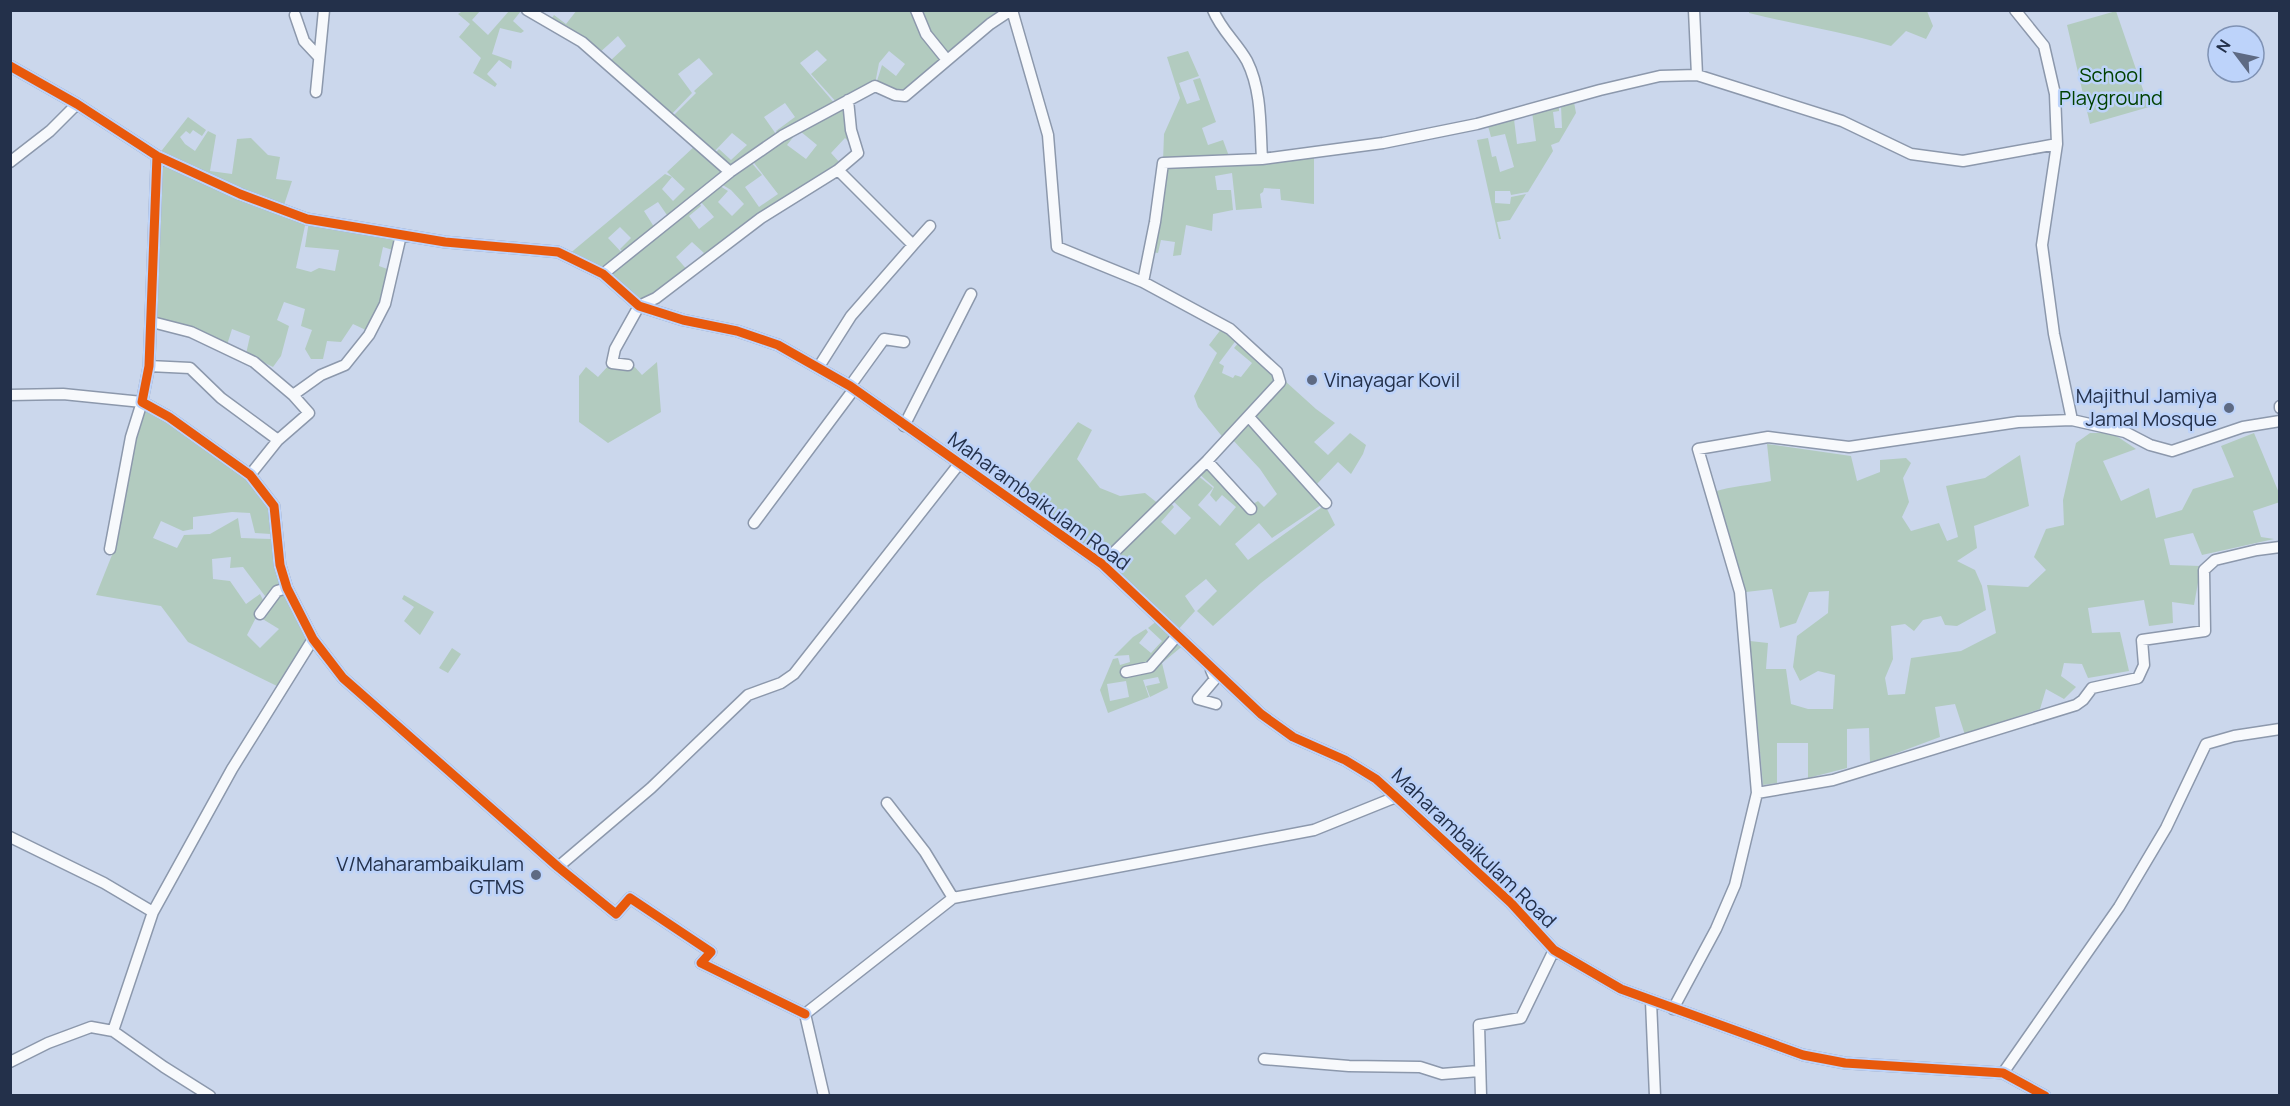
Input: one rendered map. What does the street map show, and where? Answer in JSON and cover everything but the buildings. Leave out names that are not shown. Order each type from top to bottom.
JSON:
[{"type":"street","points":[[316,92],[324,10]]},
{"type":"street","points":[[527,10],[582,42],[730,172]]},
{"type":"street","points":[[916,10],[926,34],[947,60]]},
{"type":"street","points":[[603,274],[730,172],[782,136],[875,86],[895,95],[905,96],[990,24],[1011,10],[1048,135],[1057,247],[1143,282],[1230,329],[1277,372],[1280,382],[1207,461],[1102,564]]},
{"type":"street","points":[[1213,10],[1219,25],[1246,60],[1257,86],[1262,159]]},
{"type":"street","points":[[1694,10],[1697,75]]},
{"type":"street","points":[[2015,10],[2044,46],[2055,94],[2057,144],[2042,245],[2054,334],[2072,420]]},
{"type":"street","points":[[295,15],[304,41],[319,57]]},
{"type":"street","name":"Maharambaikulam Road","points":[[10,66],[77,104],[157,156],[240,194],[307,219],[445,242],[558,252],[603,274],[639,306],[683,320],[737,331],[778,345],[852,388],[1089,561],[1102,564],[1261,714],[1293,737],[1345,760],[1376,779],[1511,903],[1554,950],[1621,989],[1803,1055],[1845,1063],[2003,1073],[2045,1095]]},
{"type":"street","points":[[1143,282],[1155,222],[1163,163],[1262,159],[1383,143],[1477,124],[1660,76],[1697,75],[1842,121],[1911,154],[1963,161],[2057,144]]},
{"type":"street","points":[[627,365],[612,363],[615,349],[639,306],[656,298],[761,218],[838,170],[858,153],[851,130],[848,100]]},
{"type":"street","points":[[10,162],[50,131],[77,104]]},
{"type":"street","points":[[110,549],[131,437],[142,402],[149,366],[157,156]]},
{"type":"street","points":[[838,170],[913,245]]},
{"type":"street","points":[[818,368],[850,316],[930,226]]},
{"type":"street","points":[[293,395],[321,375],[345,365],[369,335],[385,304],[401,236]]},
{"type":"street","points":[[904,426],[971,294]]},
{"type":"street","points":[[152,322],[191,332],[255,362],[309,412],[278,440],[250,475]]},
{"type":"street","points":[[754,522],[852,388],[884,339],[904,342]]},
{"type":"street","points":[[149,366],[190,368],[221,398],[278,440]]},
{"type":"street","points":[[10,395],[63,393],[142,402],[169,417],[250,475],[274,506],[280,565],[287,588],[314,639],[344,678],[558,867],[616,914],[630,898],[711,952],[701,963],[805,1014]]},
{"type":"street","points":[[1249,417],[1326,503]]},
{"type":"street","points":[[1673,1009],[1716,929],[1735,885],[1758,793],[1740,592],[1698,449],[1768,437],[1849,447],[2018,422],[2072,420],[2125,432],[2150,445],[2172,451],[2242,427],[2280,421]]},
{"type":"street","points":[[1207,461],[1251,509]]},
{"type":"street","points":[[558,867],[651,788],[748,696],[781,683],[794,675],[959,464]]},
{"type":"street","points":[[1758,793],[1833,780],[2076,705],[2084,700],[2092,688],[2138,678],[2144,665],[2142,640],[2205,631],[2204,570],[2215,560],[2280,547]]},
{"type":"street","points":[[260,614],[277,591],[287,588]]},
{"type":"street","points":[[1126,672],[1150,667],[1177,636]]},
{"type":"street","points":[[113,1031],[153,912],[232,769],[314,639]]},
{"type":"street","points":[[1208,664],[1215,679],[1198,699],[1216,704]]},
{"type":"street","points":[[2003,1073],[2119,907],[2166,828],[2206,744],[2234,736],[2280,729]]},
{"type":"street","points":[[805,1014],[953,898],[1314,830],[1396,797]]},
{"type":"street","points":[[887,803],[925,852],[953,898]]},
{"type":"street","points":[[10,837],[104,883],[153,912]]},
{"type":"street","points":[[1481,1095],[1479,1025],[1521,1018],[1554,950]]},
{"type":"street","points":[[1651,1001],[1655,1095]]},
{"type":"street","points":[[805,1014],[824,1095]]},
{"type":"street","points":[[10,1062],[48,1043],[90,1027],[113,1031],[164,1067],[210,1095]]},
{"type":"street","points":[[1264,1059],[1349,1066],[1420,1067],[1442,1074],[1479,1071]]},
{"type":"green space","points":[[464,10],[480,11],[472,20],[488,35],[509,11],[521,11],[513,21],[524,31],[521,33],[500,28],[492,54],[512,61],[511,69],[499,60],[487,74],[497,84],[495,87],[473,73],[481,58],[459,37],[470,24],[458,14]]},
{"type":"green space","points":[[577,10],[913,11],[945,60],[905,93],[876,84],[882,65],[896,76],[905,64],[889,51],[879,63],[875,84],[838,104],[811,74],[827,60],[817,50],[800,63],[836,105],[780,136],[776,131],[795,117],[785,103],[764,117],[778,137],[730,170],[714,154],[719,149],[731,160],[747,145],[732,133],[712,154],[671,118],[696,93],[694,91],[713,74],[699,58],[678,74],[692,93],[669,117],[609,62],[626,46],[618,36],[598,54],[550,21],[554,15],[566,24]]},
{"type":"green space","points":[[917,11],[1008,11],[947,58]]},
{"type":"green space","points":[[1749,11],[1927,11],[1933,26],[1926,39],[1906,31],[1891,46],[1749,13]]},
{"type":"green space","name":"School Playground","points":[[2116,11],[2149,107],[2090,124],[2067,25]]},
{"type":"green space","points":[[1188,51],[1199,76],[1179,83],[1187,104],[1200,100],[1193,80],[1200,78],[1216,122],[1202,128],[1208,145],[1223,140],[1230,159],[1163,162],[1164,134],[1180,98],[1167,57]]},
{"type":"green space","points":[[847,101],[852,145],[845,138],[831,153],[840,163],[687,268],[704,253],[692,242],[676,257],[689,272],[639,305],[605,274],[699,202],[701,206],[689,216],[699,229],[714,217],[701,202],[720,186],[728,191],[718,202],[732,216],[744,204],[731,190],[721,184],[750,161],[762,175],[745,187],[759,207],[778,194],[751,159],[798,131],[787,145],[806,159],[817,145],[800,131]]},
{"type":"green space","points":[[1574,102],[1576,113],[1559,142],[1551,145],[1553,151],[1528,192],[1511,195],[1510,191],[1495,191],[1495,203],[1510,204],[1511,197],[1526,194],[1510,220],[1497,222],[1501,239],[1499,239],[1477,140],[1488,138],[1492,157],[1496,156],[1500,172],[1514,167],[1505,134],[1491,137],[1488,126],[1530,112],[1531,115],[1514,119],[1517,144],[1536,141],[1532,112],[1559,106],[1559,111],[1553,112],[1555,128],[1562,128],[1561,106]]},
{"type":"green space","points":[[188,117],[206,130],[202,136],[193,130],[190,134],[186,131],[180,137],[195,151],[208,131],[216,135],[210,171],[232,174],[237,139],[251,138],[268,155],[280,157],[276,179],[292,181],[283,208],[159,154]]},
{"type":"green space","points":[[697,144],[729,172],[669,218],[658,202],[644,211],[656,230],[625,254],[620,249],[631,238],[620,227],[608,238],[625,256],[602,272],[568,255],[665,174],[672,177],[662,189],[673,201],[685,189],[667,172]]},
{"type":"green space","points":[[1314,155],[1314,204],[1281,200],[1280,189],[1264,188],[1260,194],[1262,208],[1236,210],[1232,173],[1215,176],[1217,190],[1231,190],[1233,210],[1213,214],[1212,231],[1186,225],[1181,255],[1173,256],[1175,242],[1161,240],[1158,253],[1152,252],[1164,167]]},
{"type":"green space","points":[[159,159],[306,221],[296,268],[311,272],[319,268],[335,271],[339,250],[305,247],[309,221],[399,237],[396,251],[383,247],[379,266],[390,270],[382,303],[368,331],[353,324],[341,342],[327,341],[323,359],[311,359],[305,349],[312,330],[301,326],[305,309],[284,302],[277,320],[289,326],[281,356],[273,367],[246,354],[250,336],[232,329],[227,345],[154,321]]},
{"type":"green space","points":[[1222,328],[1237,339],[1219,363],[1224,366],[1222,373],[1233,378],[1235,375],[1241,377],[1252,363],[1234,348],[1240,341],[1279,382],[1225,440],[1198,407],[1194,396],[1217,353],[1209,345]]},
{"type":"green space","points":[[657,362],[661,412],[608,443],[579,422],[579,376],[586,367],[598,377],[609,365],[633,365],[642,375]]},
{"type":"green space","points":[[1285,381],[1335,423],[1314,442],[1328,455],[1350,433],[1366,445],[1351,474],[1338,462],[1315,486],[1252,417]]},
{"type":"green space","points":[[145,408],[247,477],[269,506],[271,534],[255,533],[250,513],[232,512],[193,517],[193,529],[183,531],[161,521],[153,538],[177,548],[184,535],[210,534],[238,518],[241,538],[272,539],[284,585],[265,596],[243,567],[230,568],[231,557],[212,559],[213,579],[230,581],[246,604],[260,594],[264,602],[247,635],[260,648],[279,629],[261,618],[271,601],[287,591],[310,638],[279,687],[188,642],[161,606],[96,595],[114,550],[135,436]]},
{"type":"green space","points":[[1249,421],[1324,503],[1272,538],[1259,523],[1235,544],[1248,560],[1325,505],[1335,525],[1261,583],[1213,626],[1197,611],[1217,591],[1206,579],[1185,596],[1195,611],[1176,632],[1105,564],[1170,502],[1174,507],[1161,522],[1175,535],[1191,518],[1172,500],[1196,474],[1213,488],[1198,505],[1220,526],[1236,507],[1222,495],[1216,502],[1210,495],[1214,487],[1198,473],[1206,464],[1253,504],[1258,501],[1264,507],[1277,494],[1260,469],[1232,439]]},
{"type":"green space","points":[[1078,422],[1092,430],[1077,459],[1100,488],[1120,496],[1145,493],[1160,505],[1103,562],[1016,501]]},
{"type":"green space","points":[[2090,433],[2112,433],[2136,449],[2103,461],[2121,501],[2149,488],[2156,518],[2182,510],[2193,489],[2234,477],[2221,446],[2254,433],[2279,493],[2280,502],[2253,511],[2261,537],[2274,539],[2202,555],[2193,533],[2164,539],[2170,565],[2201,566],[2194,605],[2172,602],[2173,623],[2149,626],[2144,600],[2088,608],[2092,633],[2120,632],[2129,671],[2088,678],[2082,664],[2064,663],[2061,676],[2076,687],[2064,699],[2046,689],[2040,709],[1965,735],[1955,704],[1935,707],[1940,737],[1870,763],[1869,728],[1847,729],[1847,768],[1808,778],[1808,743],[1777,743],[1777,783],[1763,785],[1750,641],[1768,643],[1766,669],[1786,669],[1791,704],[1808,709],[1833,709],[1835,675],[1818,671],[1800,681],[1793,667],[1797,636],[1828,613],[1829,591],[1809,592],[1796,623],[1780,628],[1772,589],[1746,592],[1726,523],[1713,492],[1771,481],[1767,444],[1851,456],[1857,481],[1880,472],[1880,460],[1906,458],[1911,463],[1903,478],[1909,502],[1902,517],[1911,531],[1939,523],[1947,541],[1958,537],[1946,486],[1985,478],[2020,455],[2029,506],[1974,526],[1977,548],[1957,561],[1975,570],[1982,586],[1986,610],[1957,626],[1945,625],[1941,616],[1923,620],[1914,631],[1905,624],[1891,626],[1893,659],[1885,678],[1888,695],[1905,694],[1911,658],[1961,651],[1996,633],[1987,585],[2028,587],[2046,570],[2034,557],[2046,529],[2064,525],[2063,500],[2076,443]]},
{"type":"green space","points":[[404,595],[434,612],[420,635],[404,621],[414,607],[402,599]]},
{"type":"green space","points":[[1158,620],[1175,636],[1151,668],[1178,637],[1185,644],[1162,663],[1168,688],[1150,697],[1146,686],[1160,683],[1158,677],[1143,680],[1149,697],[1108,713],[1100,690],[1113,659],[1118,658],[1120,665],[1130,662],[1129,655],[1114,656],[1133,637],[1146,629],[1148,632],[1139,643],[1151,653],[1162,641],[1148,628]],"holes":[[[1126,681],[1129,697],[1110,701],[1107,684]]]},
{"type":"green space","points":[[452,648],[461,654],[448,673],[439,668]]},
{"type":"cycle path","points":[[10,66],[77,104],[157,156],[240,194],[307,219],[445,242],[558,252],[603,274],[639,306],[683,320],[737,331],[778,345],[850,386],[1102,564],[1261,714],[1293,737],[1345,760],[1376,779],[1511,903],[1554,950],[1621,989],[1803,1055],[1845,1063],[2003,1073],[2045,1096]]},
{"type":"cycle path","points":[[157,156],[149,366],[142,402],[169,417],[250,475],[274,506],[280,565],[287,588],[313,639],[343,678],[558,867],[616,914],[630,898],[711,952],[701,963],[805,1014]]},
{"type":"place","name":"Vinayagar Kovil","points":[[1312,380]]},
{"type":"place","name":"Majithul Jamiya Jamal Mosque","points":[[2229,408]]},
{"type":"place","name":"V/Maharambaikulam GTMS","points":[[536,875]]}]
